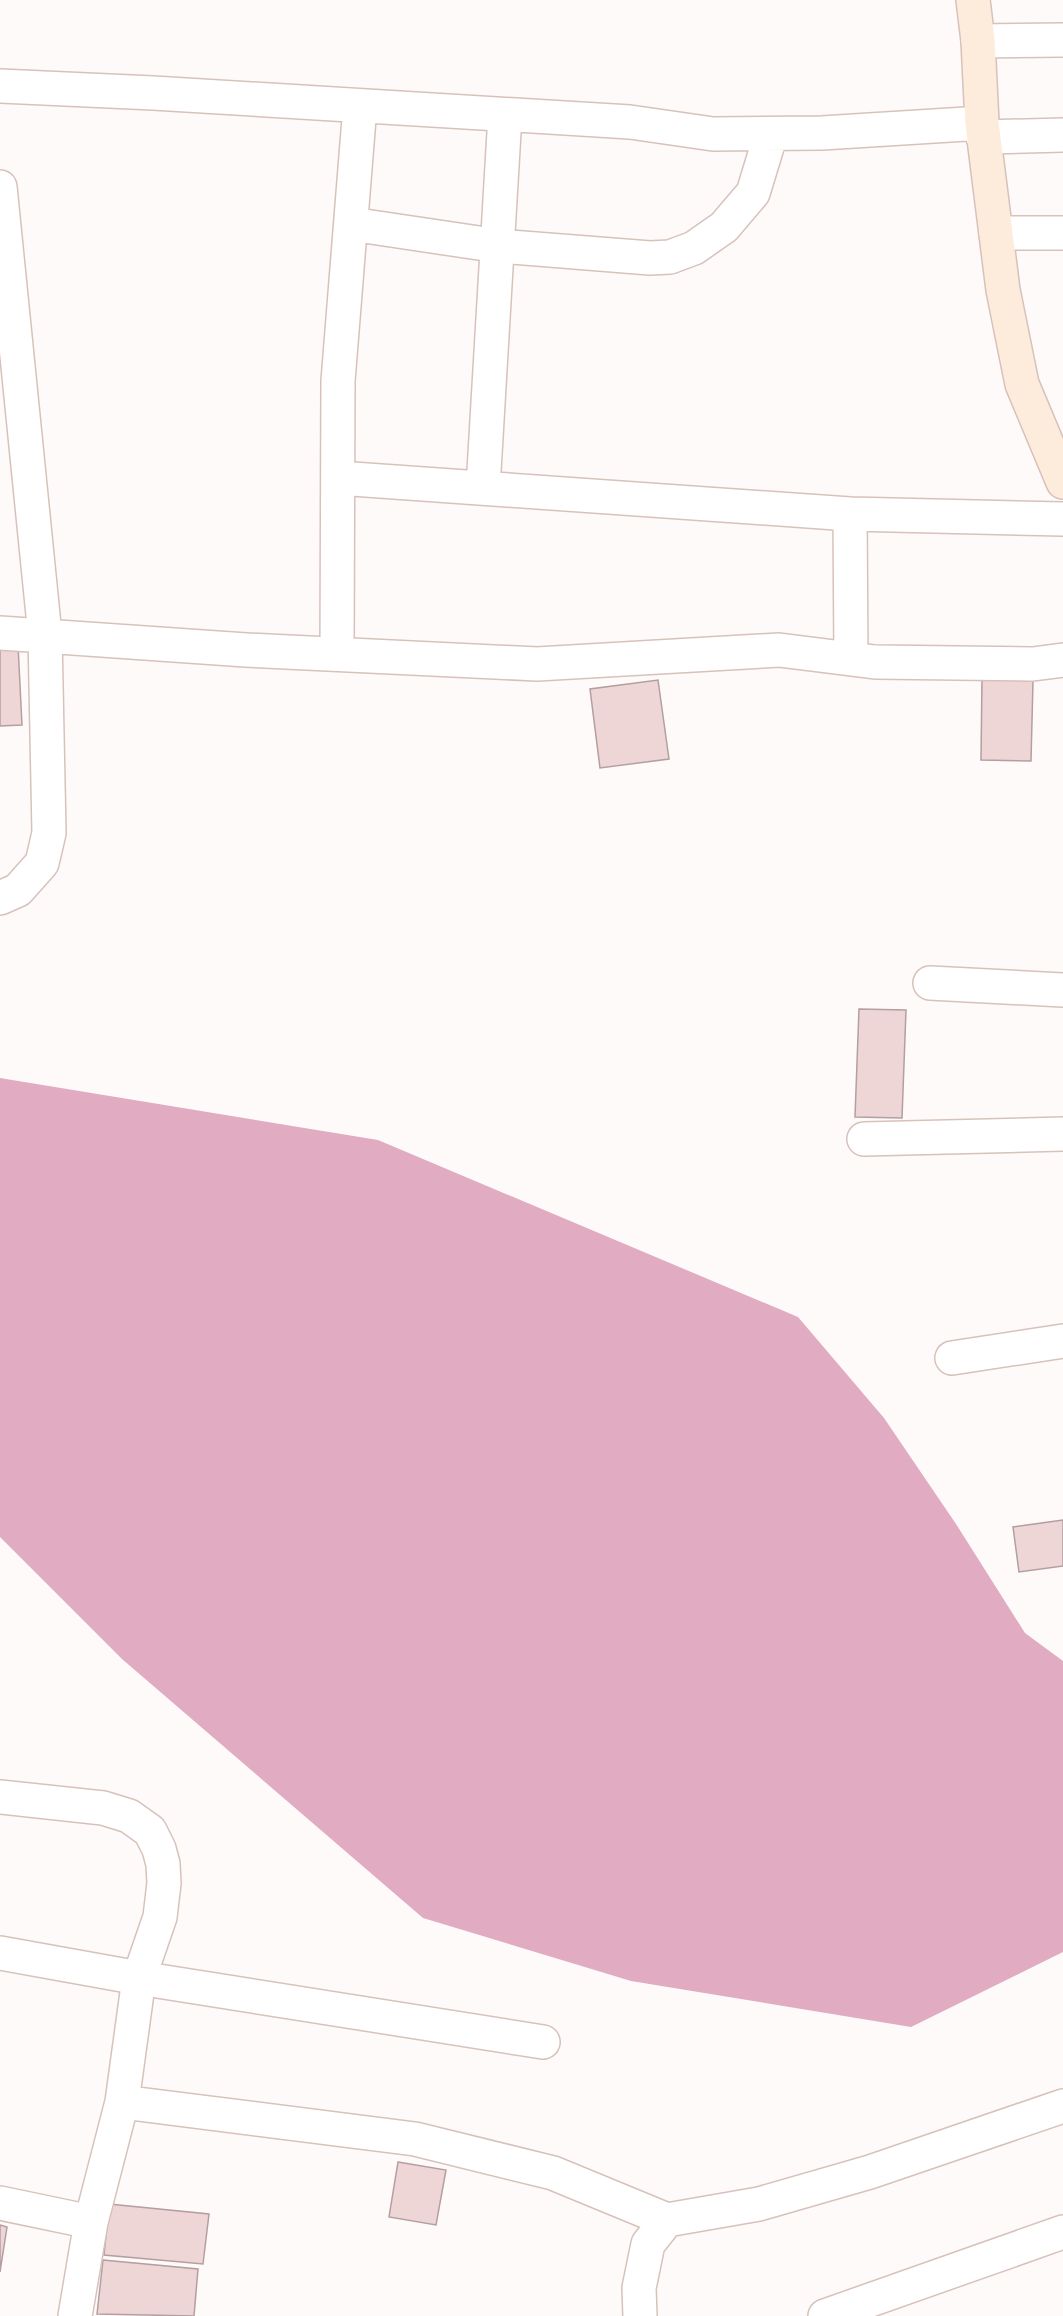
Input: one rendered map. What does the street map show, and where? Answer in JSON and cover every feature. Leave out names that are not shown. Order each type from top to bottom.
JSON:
[{"type":"main road","points":[[973,0],[978,41],[983,130],[1003,290],[1022,384],[1062,475]]},
{"type":"street","points":[[978,41],[1063,40]]},
{"type":"street","points":[[0,86],[630,122],[713,134],[983,130],[1063,135]]},
{"type":"street","points":[[337,654],[338,381],[360,106]]},
{"type":"street","points":[[483,488],[505,115]]},
{"type":"street","points":[[351,224],[499,246],[650,258],[670,257],[694,248],[724,226],[753,193],[771,134]]},
{"type":"street","points":[[0,187],[13,435],[45,635],[49,833],[42,863],[18,890],[0,898]]},
{"type":"street","points":[[996,233],[1063,233]]},
{"type":"street","points":[[338,478],[850,514],[1063,519]]},
{"type":"street","points":[[850,514],[851,659]]},
{"type":"street","points":[[0,633],[246,650],[537,664],[779,650],[875,662],[1033,664],[1063,660]]},
{"type":"street","points":[[930,983],[1063,990]]},
{"type":"street","points":[[864,1140],[1063,1134]]},
{"type":"street","points":[[952,1358],[1063,1341]]},
{"type":"street","points":[[0,1797],[102,1808],[129,1816],[150,1832],[159,1848],[164,1883],[160,1917],[139,1978],[122,2102],[91,2222],[75,2316]]},
{"type":"street","points":[[0,1953],[139,1978],[543,2042]]},
{"type":"street","points":[[122,2102],[415,2139],[553,2173],[667,2220],[770,2200],[870,2172],[1063,2106]]},
{"type":"street","points":[[0,2203],[91,2222]]},
{"type":"street","points":[[639,2316],[639,2288],[648,2244],[667,2220]]},
{"type":"street","points":[[825,2316],[1063,2232]]},
{"type":"shaded area","points":[[0,1078],[378,1140],[798,1317],[884,1418],[956,1524],[1025,1633],[1063,1661],[1063,1952],[911,2027],[631,1981],[423,1918],[122,1659],[0,1537]]},
{"type":"building","points":[[18,645],[22,725],[0,726],[0,646]]},
{"type":"building","points":[[982,679],[1033,681],[1031,761],[981,760]]},
{"type":"building","points":[[658,680],[669,759],[600,768],[590,689]]},
{"type":"building","points":[[859,1009],[906,1010],[902,1118],[855,1117]]},
{"type":"building","points":[[1063,1520],[1063,1566],[1019,1572],[1013,1527]]},
{"type":"building","points":[[398,2162],[446,2170],[436,2225],[389,2217]]},
{"type":"building","points":[[109,2204],[209,2214],[203,2264],[104,2255]]},
{"type":"building","points":[[0,2225],[7,2227],[0,2272]]},
{"type":"building","points":[[103,2260],[198,2269],[194,2316],[97,2314]]}]
